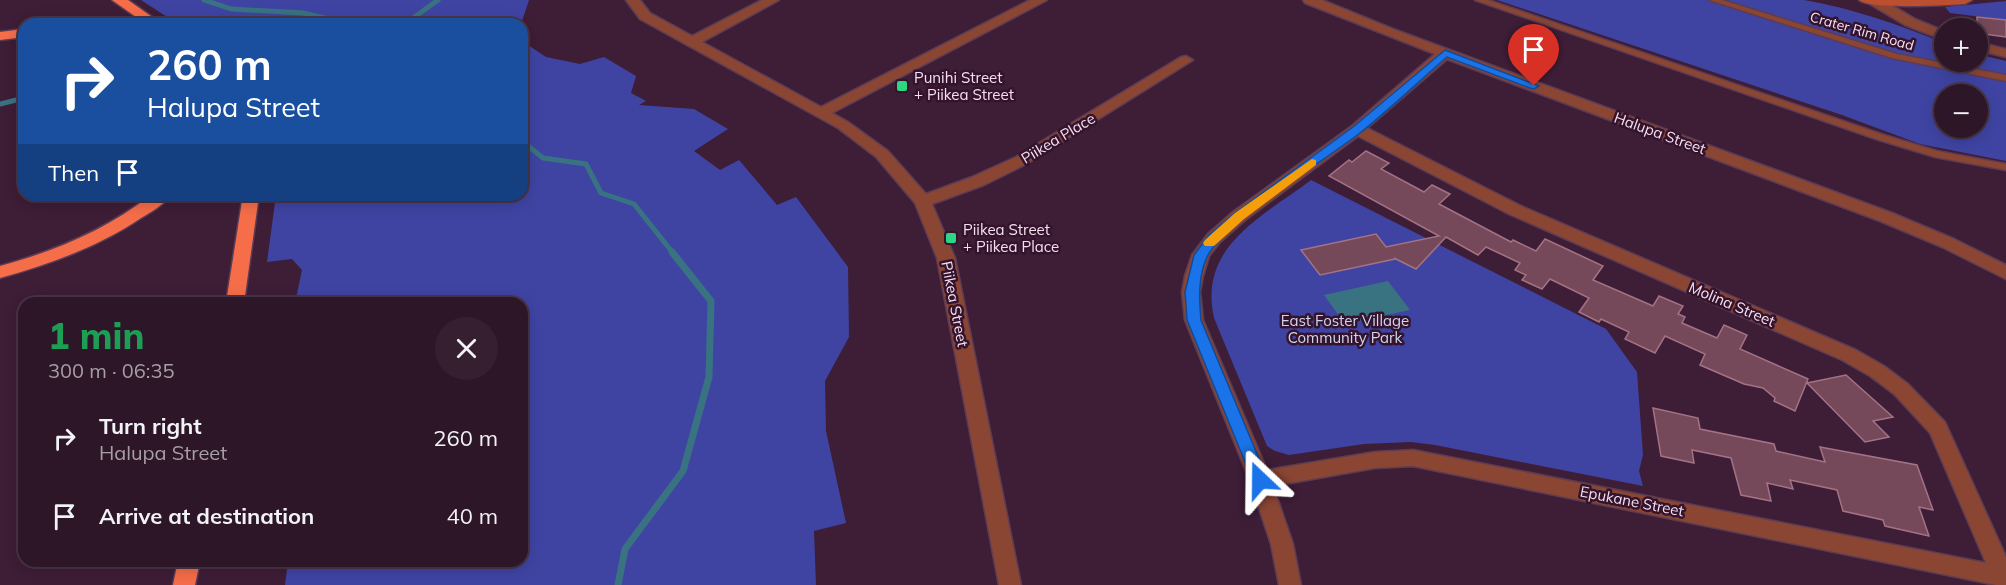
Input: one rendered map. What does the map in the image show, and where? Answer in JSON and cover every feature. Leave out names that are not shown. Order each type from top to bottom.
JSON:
[{"type":"highway","points":[[119,0],[146,18]]},
{"type":"highway","points":[[0,36],[18,34]]},
{"type":"highway","points":[[0,272],[53,257],[82,245],[131,218],[154,201]]},
{"type":"highway","points":[[236,297],[249,201]]},
{"type":"highway","points":[[184,585],[188,567]]},
{"type":"street","name":"Piikea Street","points":[[633,0],[645,16],[822,112],[862,138],[882,154],[923,201],[946,258],[1010,585]]},
{"type":"street","points":[[692,42],[772,0]]},
{"type":"street","points":[[822,112],[1040,0]]},
{"type":"street","name":"Halupa Street","points":[[1310,0],[1445,53],[1886,217],[1948,243],[2006,273]]},
{"type":"street","points":[[1866,0],[1965,0]]},
{"type":"street","points":[[1875,1],[1910,22],[1934,32]]},
{"type":"street","points":[[1988,49],[2006,53]]},
{"type":"street","points":[[1290,585],[1282,541],[1260,480],[1194,320],[1191,292],[1194,276],[1201,255],[1214,238],[1239,216],[1357,129],[1445,53]]},
{"type":"street","name":"Piikea Place","points":[[923,201],[978,181],[1022,160],[1186,60]]},
{"type":"street","name":"Molina Street","points":[[1357,129],[1515,210],[1849,355],[1877,371],[1901,388],[1938,428],[2004,580]]},
{"type":"street","name":"Epukane Street","points":[[1260,480],[1365,462],[1413,458],[2004,580]]},
{"type":"lane","points":[[1479,0],[1902,144],[1935,154],[2006,167]]},
{"type":"lane","name":"Crater Rim Road","points":[[1713,0],[1895,56],[2006,78]]},
{"type":"green space","points":[[141,0],[529,0],[523,18],[169,18]]},
{"type":"green space","points":[[1497,0],[1804,0],[1875,18],[1934,39],[1934,72],[1988,72],[1988,57],[2006,61],[2006,161],[1920,144],[1842,115]]},
{"type":"green space","points":[[2006,1],[2006,20],[1950,13],[1945,7]]},
{"type":"green space","points":[[528,45],[546,57],[580,64],[604,57],[636,76],[631,93],[646,101],[639,105],[694,109],[728,129],[694,151],[720,170],[739,160],[777,205],[796,197],[848,267],[849,337],[825,381],[826,431],[846,523],[814,531],[816,585],[285,585],[287,567],[528,567],[528,297],[296,297],[302,270],[292,259],[267,262],[275,201],[528,201]]},
{"type":"green space","name":"East Foster Village Community Park","points":[[1311,180],[1606,329],[1637,372],[1643,455],[1639,471],[1643,486],[1411,442],[1364,444],[1289,455],[1267,446],[1214,318],[1212,293],[1216,271],[1225,252],[1238,236]]},
{"type":"water","points":[[1388,281],[1410,310],[1345,324],[1324,295]]},
{"type":"building","points":[[1988,18],[2006,20],[2006,37],[1988,35]]},
{"type":"building","points":[[1366,151],[1389,163],[1381,169],[1424,192],[1432,185],[1450,194],[1439,204],[1511,242],[1513,240],[1536,251],[1545,239],[1603,266],[1593,280],[1653,306],[1659,296],[1683,306],[1678,314],[1685,317],[1682,323],[1717,338],[1724,325],[1747,335],[1740,349],[1808,379],[1795,411],[1774,401],[1775,398],[1763,388],[1744,384],[1700,365],[1705,354],[1665,336],[1655,353],[1625,339],[1629,332],[1601,319],[1599,322],[1579,312],[1589,298],[1550,279],[1542,289],[1522,280],[1526,275],[1515,270],[1520,263],[1486,247],[1478,255],[1446,237],[1416,269],[1394,258],[1320,275],[1301,250],[1376,234],[1386,247],[1439,236],[1329,176],[1349,160],[1352,162]]},
{"type":"building","points":[[1846,375],[1893,417],[1873,421],[1889,437],[1865,442],[1807,383]]},
{"type":"building","points":[[1653,408],[1698,418],[1700,429],[1774,444],[1776,451],[1825,462],[1820,447],[1917,465],[1933,510],[1919,507],[1929,536],[1885,526],[1883,520],[1843,511],[1837,490],[1790,480],[1793,489],[1767,483],[1771,501],[1741,495],[1731,458],[1692,450],[1694,463],[1661,456]]},
{"type":"waterway","points":[[204,0],[231,9],[303,13],[325,18]]},
{"type":"waterway","points":[[413,18],[438,0]]},
{"type":"waterway","points":[[0,104],[18,100]]},
{"type":"waterway","points":[[528,146],[543,158],[586,164],[601,193],[634,204],[673,253]]},
{"type":"waterway","points":[[618,585],[625,549],[683,471],[709,377],[711,301],[672,252]]},
{"type":"slow traffic","points":[[1210,243],[1239,216],[1312,163]]},
{"type":"place","name":"Punihi Street + Piikea Street","points":[[902,86]]},
{"type":"place","name":"Piikea Street + Piikea Place","points":[[951,238]]},
{"type":"route","points":[[1260,480],[1194,320],[1191,292],[1201,255],[1214,238],[1239,216],[1357,129],[1445,53],[1534,86]]}]
